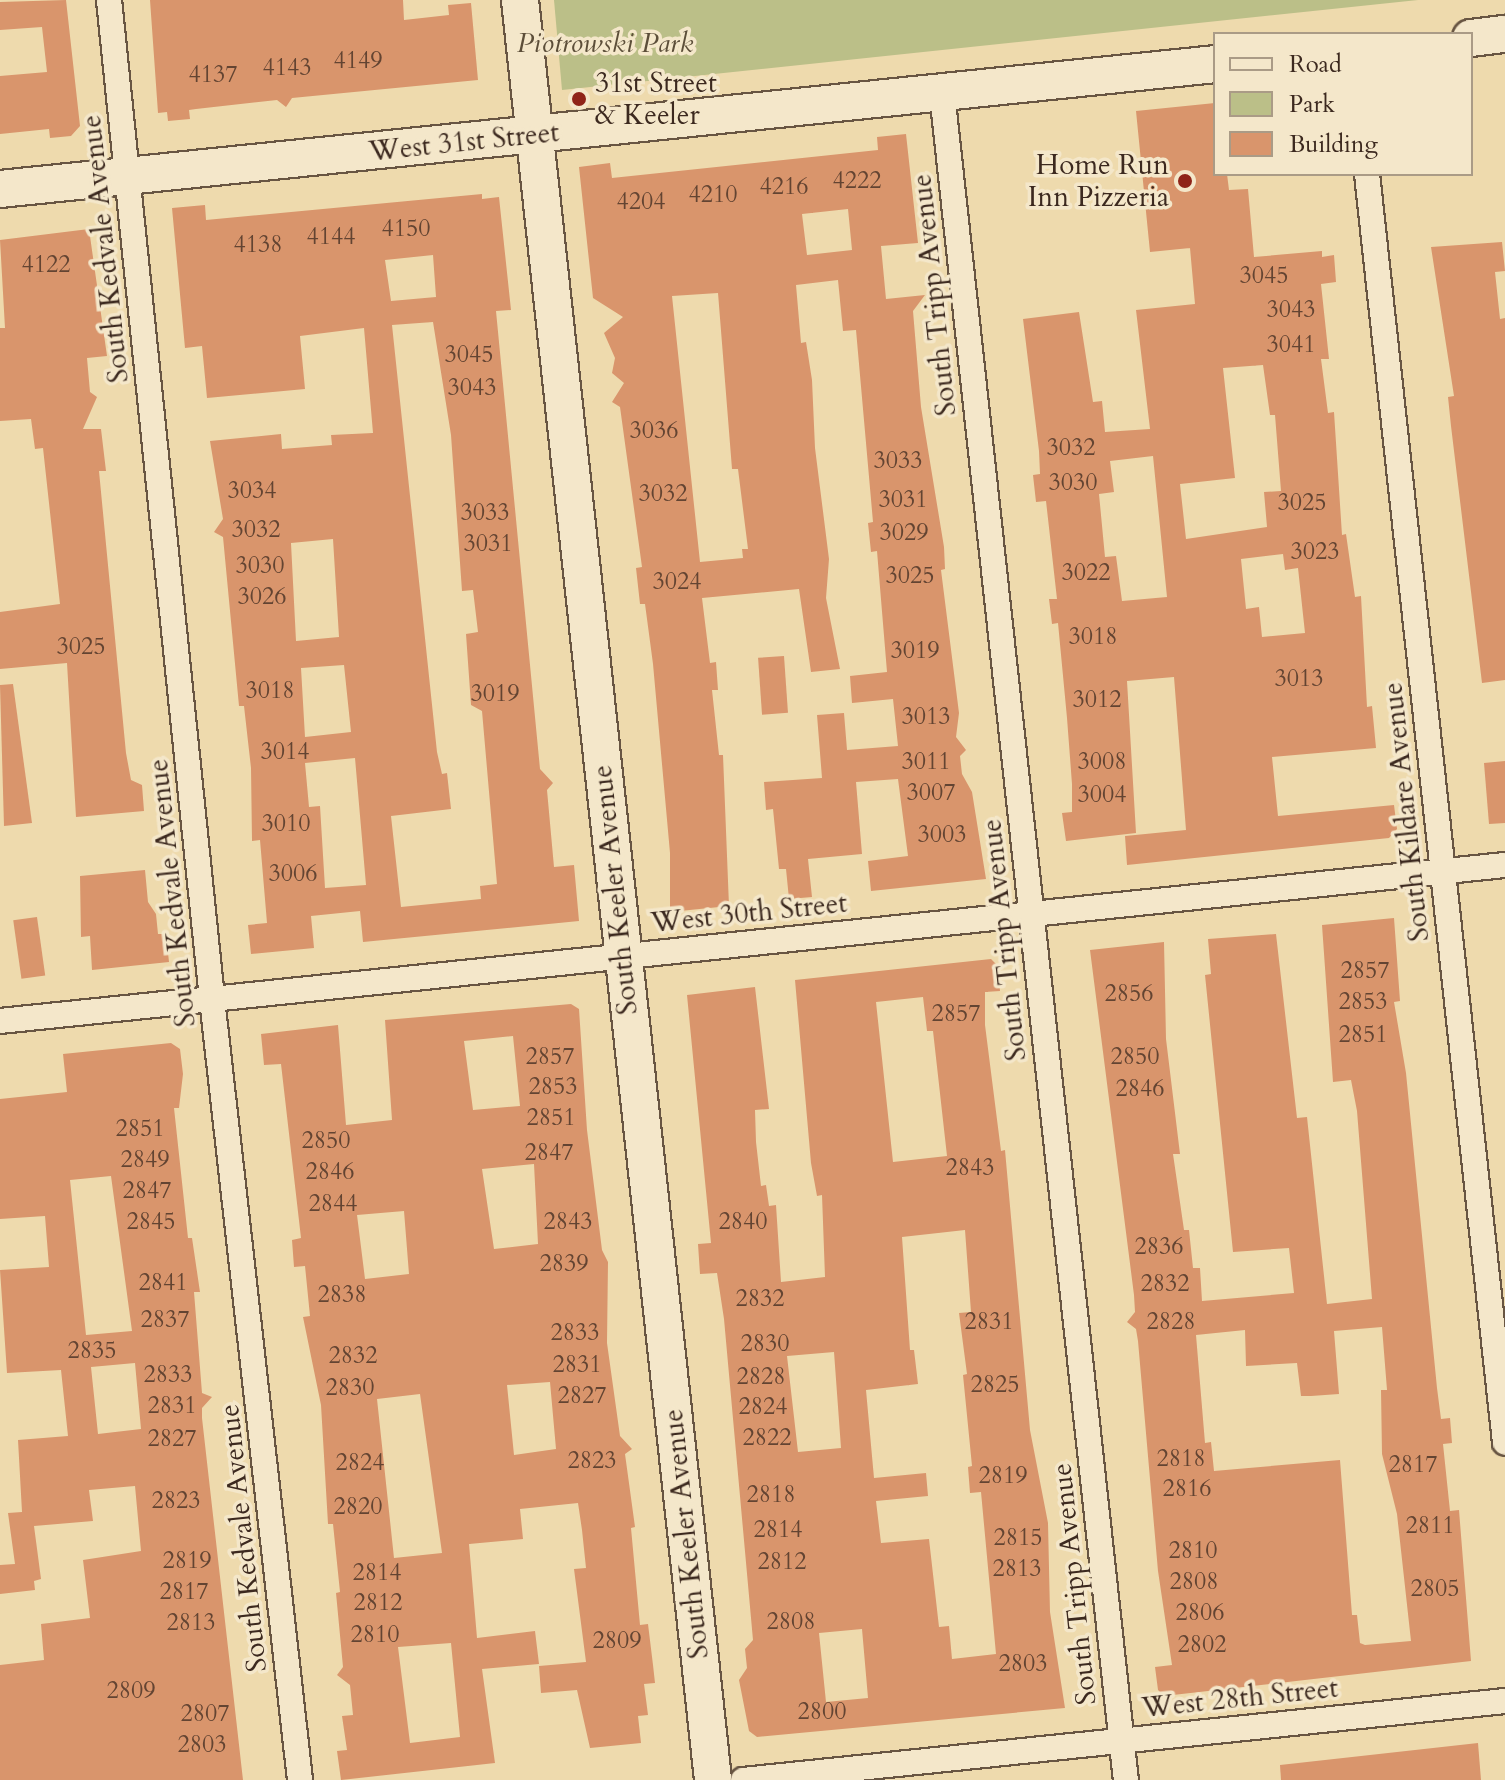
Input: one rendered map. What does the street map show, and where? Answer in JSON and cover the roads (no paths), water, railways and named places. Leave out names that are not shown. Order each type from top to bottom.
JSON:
[{"type":"street","name":"South Kedvale Avenue","points":[[109,0],[212,999],[300,1780]]},
{"type":"street","name":"South Keeler Avenue","points":[[520,0],[713,1780]]},
{"type":"street","points":[[1473,38],[1505,34]]},
{"type":"street","name":"West 31st Street","points":[[0,189],[1213,64]]},
{"type":"street","name":"South Tripp Avenue","points":[[942,93],[1126,1780]]},
{"type":"street","name":"South Kildare Avenue","points":[[1367,176],[1505,1443]]},
{"type":"street","name":"West 30th Street","points":[[0,1021],[1505,865]]},
{"type":"street","name":"West 28th Street","points":[[743,1780],[1505,1701]]},
{"type":"place","name":"31st Street & Keeler","points":[[579,99]]},
{"type":"place","name":"Home Run Inn Pizzeria","points":[[1185,181]]},
{"type":"park label","name":"Piotrowski Park","points":[[605,43]]}]
